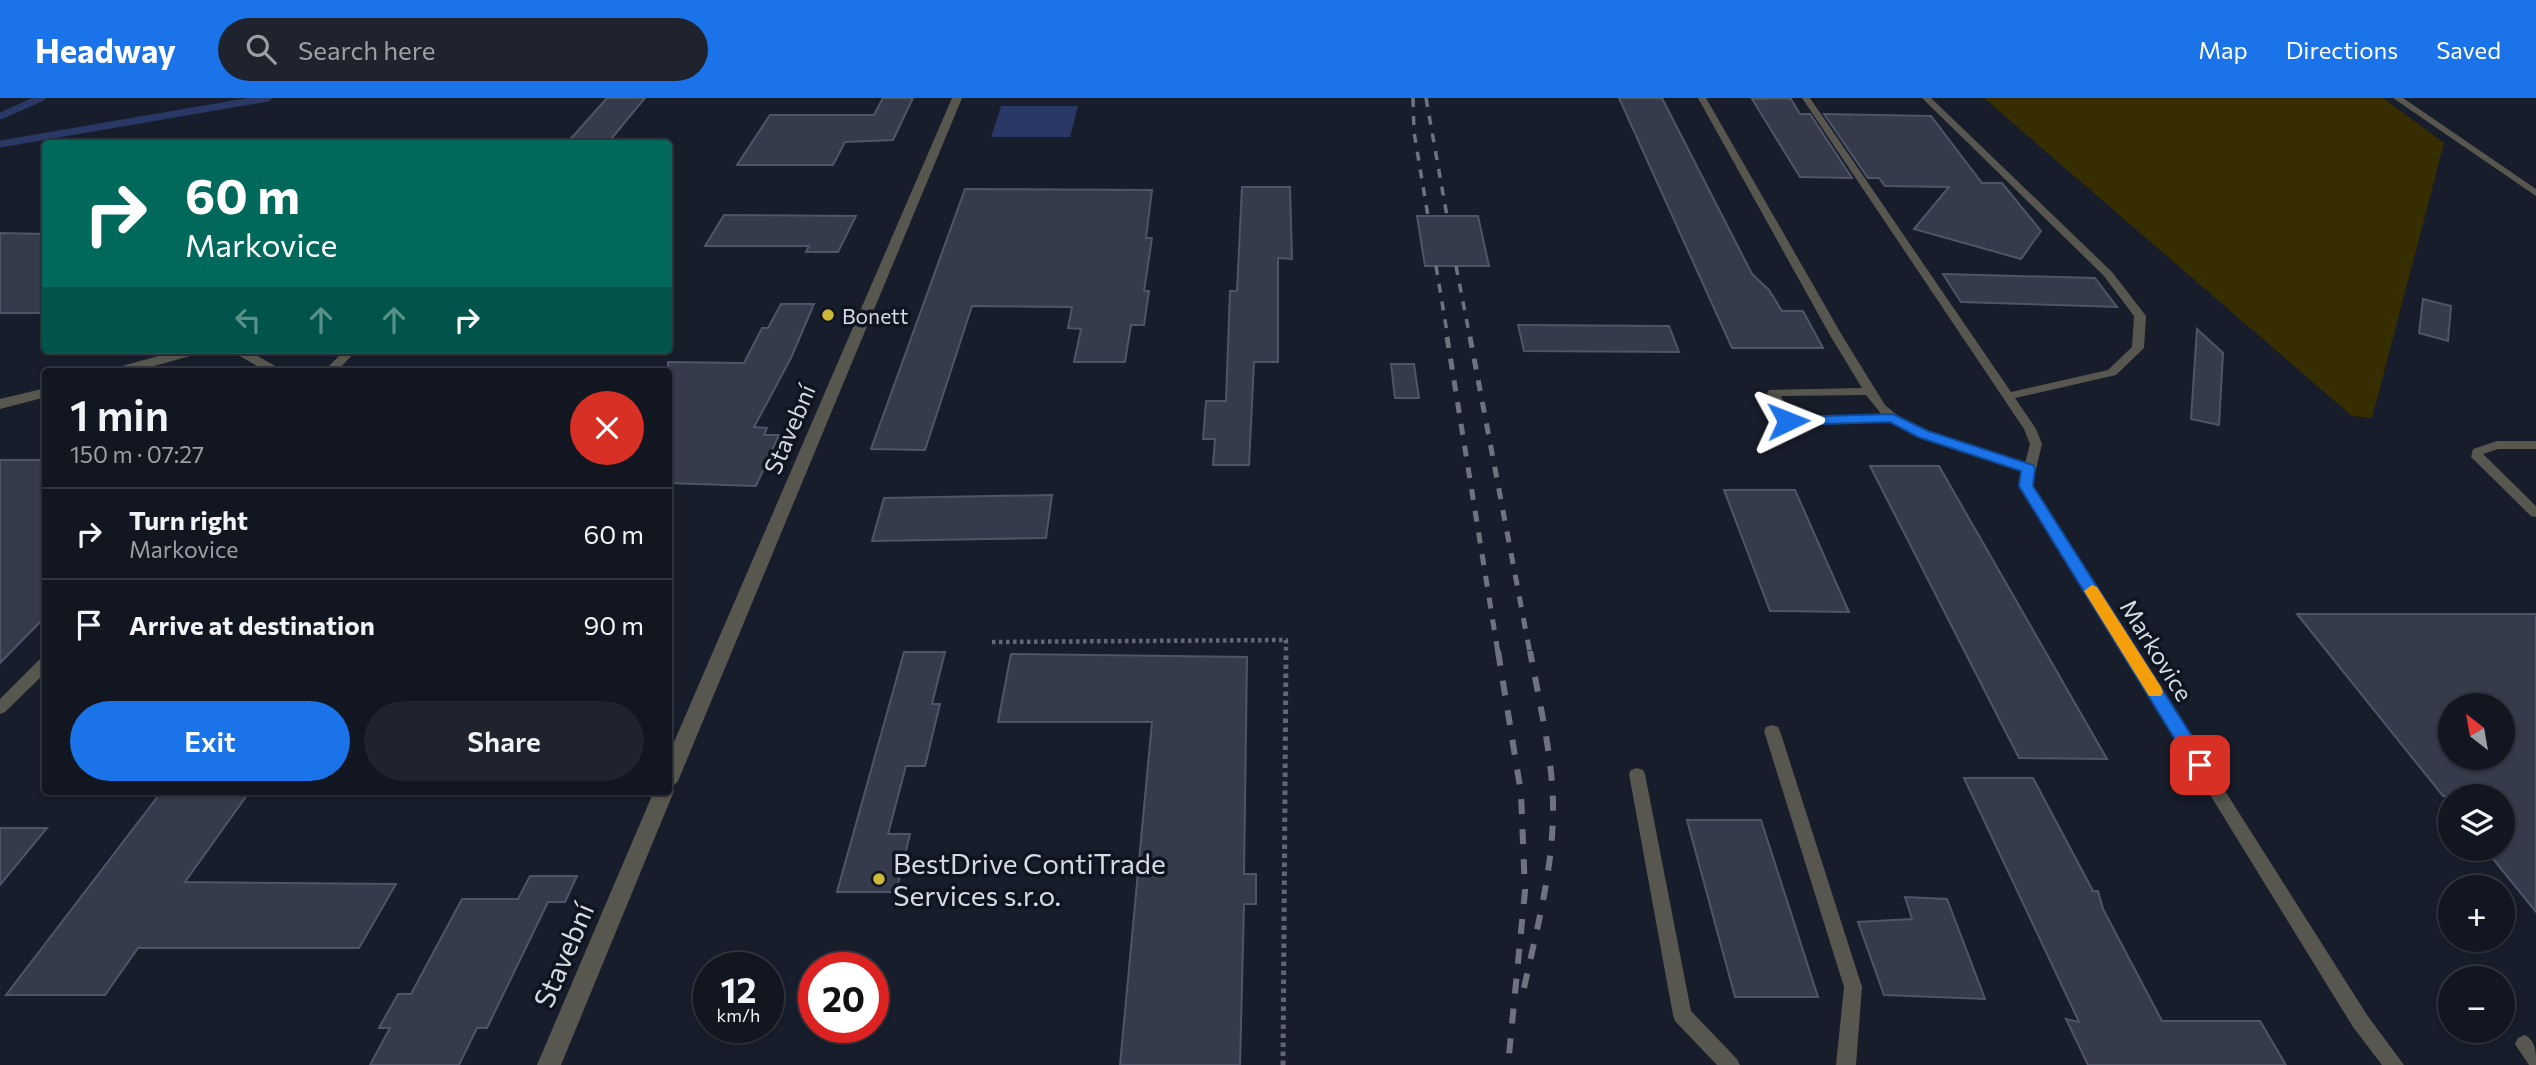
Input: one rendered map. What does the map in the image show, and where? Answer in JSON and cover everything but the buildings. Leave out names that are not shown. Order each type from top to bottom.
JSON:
[{"type":"street","name":"Stavební","points":[[672,772],[957,98]]},
{"type":"street","points":[[131,368],[182,354]]},
{"type":"street","points":[[244,354],[271,368]]},
{"type":"street","points":[[0,404],[42,392]]},
{"type":"street","name":"Stavební","points":[[549,1065],[662,795]]},
{"type":"lane","points":[[1702,98],[1880,407],[1893,418],[1923,434],[2028,468]]},
{"type":"lane","name":"Markovice","points":[[1806,98],[2030,429],[2036,444],[2028,468],[2026,486],[2353,1009],[2394,1065]]},
{"type":"lane","points":[[1926,98],[2108,274],[2140,316],[2138,348],[2112,373],[2007,396]]},
{"type":"lane","points":[[2397,98],[2536,193]]},
{"type":"lane","points":[[333,368],[347,354]]},
{"type":"lane","points":[[1870,391],[1773,393],[1788,421],[1893,418]]},
{"type":"lane","points":[[2536,445],[2497,444],[2477,452],[2477,457],[2536,513]]},
{"type":"lane","points":[[0,708],[42,666]]},
{"type":"lane","points":[[1772,731],[1853,988],[1846,1065]]},
{"type":"lane","points":[[1637,774],[1682,1015],[1730,1065]]},
{"type":"path","points":[[992,642],[1286,640],[1283,1065]]},
{"type":"shaded area","points":[[1984,98],[2383,98],[2444,143],[2372,418],[2352,416]]},
{"type":"water","points":[[1001,106],[1078,106],[1070,137],[991,137]]},
{"type":"waterway","points":[[0,116],[41,98]]},
{"type":"waterway","points":[[0,144],[268,98]]},
{"type":"railway","points":[[1413,98],[1414,132],[1428,216]]},
{"type":"railway","points":[[1426,98],[1447,216]]},
{"type":"railway","points":[[1436,266],[1448,338]]},
{"type":"railway","points":[[1456,266],[1470,338]]},
{"type":"railway","points":[[1447,337],[1498,653]]},
{"type":"railway","points":[[1470,337],[1530,653]]},
{"type":"railway","points":[[1498,651],[1521,793],[1525,891],[1508,1065]]},
{"type":"railway","points":[[1524,988],[1548,874],[1553,827],[1548,746],[1530,651]]},
{"type":"slow traffic","points":[[2092,591],[2155,692]]},
{"type":"place","name":"Bonett","points":[[828,315]]},
{"type":"place","name":"BestDrive ContiTrade Services s.r.o.","points":[[879,879]]},
{"type":"route","points":[[1788,421],[1893,418],[1923,434],[2028,468],[2026,486],[2200,765]]}]
